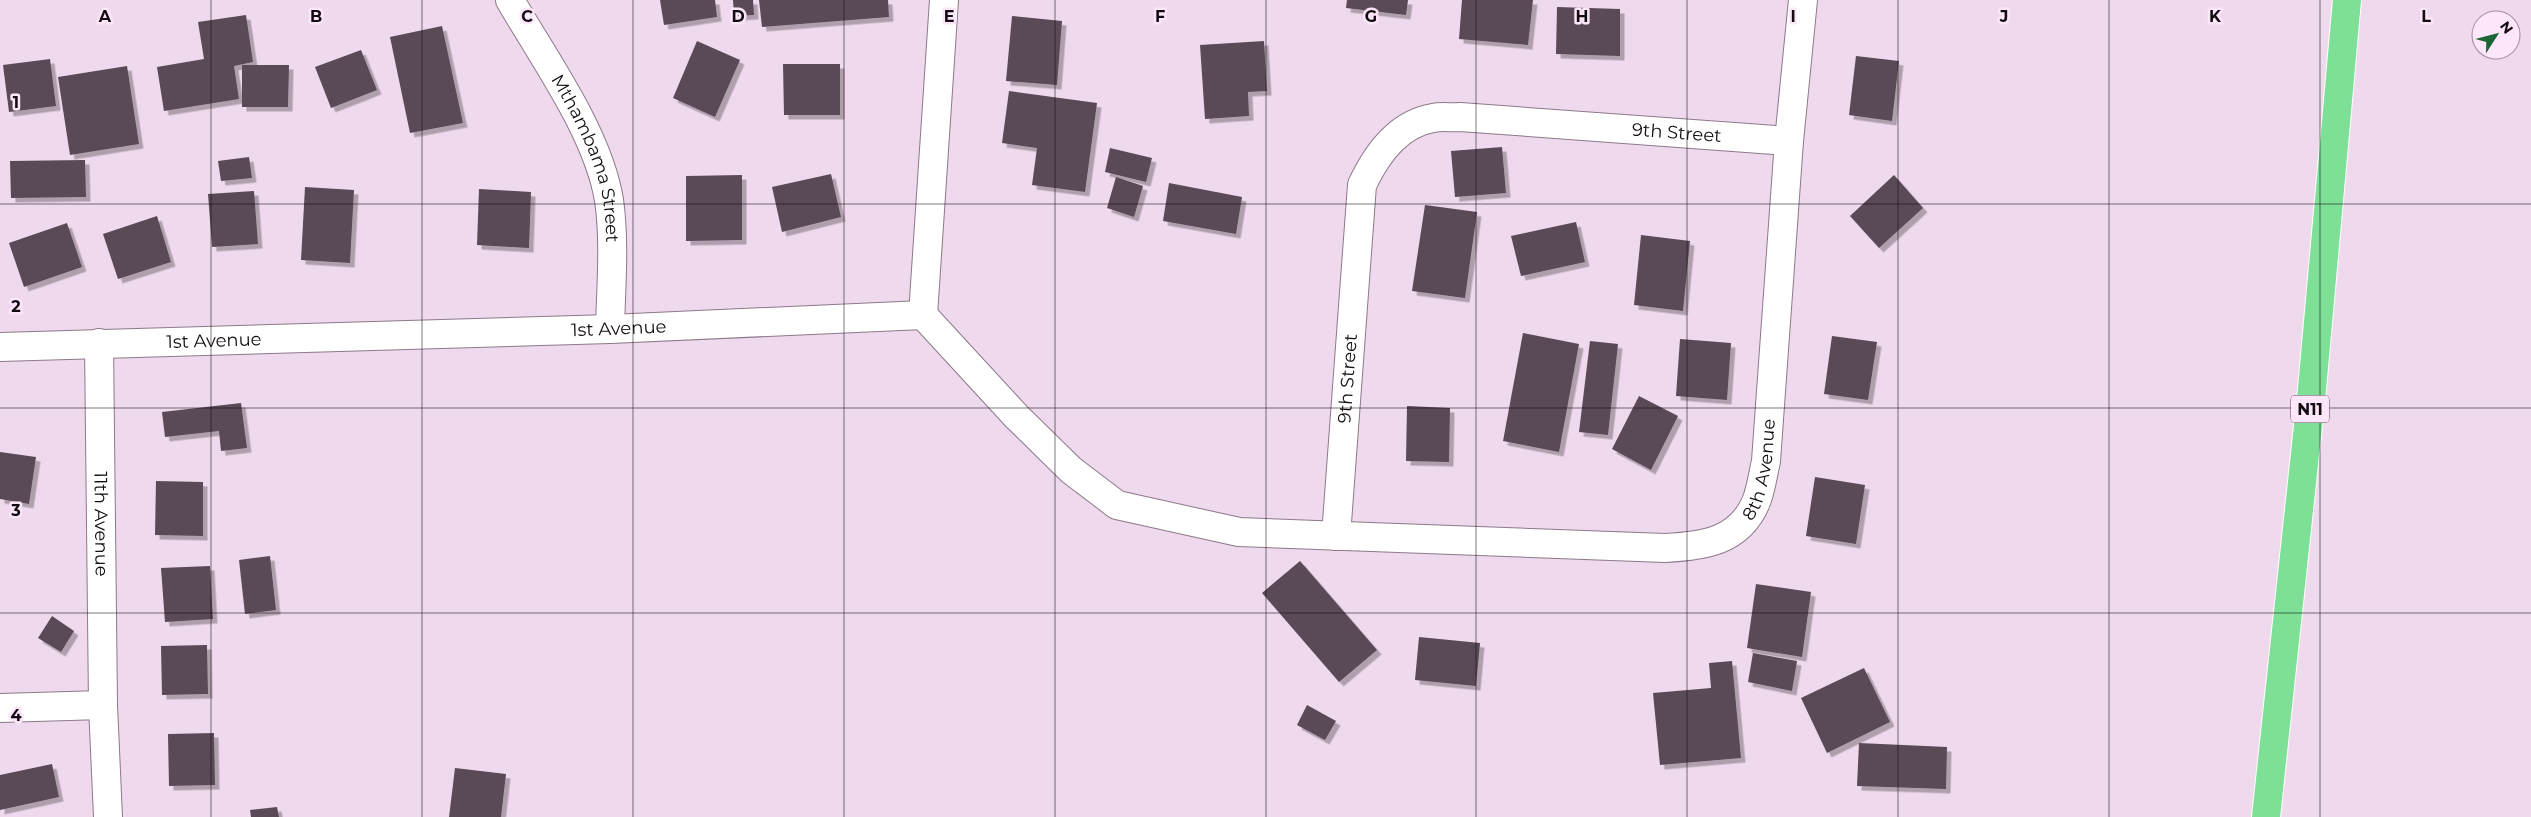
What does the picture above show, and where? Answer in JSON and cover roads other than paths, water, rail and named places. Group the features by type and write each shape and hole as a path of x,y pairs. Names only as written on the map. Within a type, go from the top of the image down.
{"highway":[{"name":"N11","path":"2266,817 2312,389 2347,0"}],"street":[{"name":"Mthambama Street","path":"510,0 578,118 604,176 612,227 610,329"},
{"path":"944,0 922,315 1016,416 1071,470 1117,505 1239,532 1336,536"},
{"name":"8th Avenue","path":"1336,536 1665,548 1714,542 1726,537 1742,524 1756,502 1766,461 1789,141 1803,0"},
{"name":"9th Street","path":"1336,536 1362,185 1380,152 1399,133 1433,118 1460,117 1789,141"},
{"name":"1st Avenue","path":"0,347 610,329 922,315"},
{"name":"11th Avenue","path":"99,343 103,705 108,817"},
{"path":"0,708 103,705"}]}
